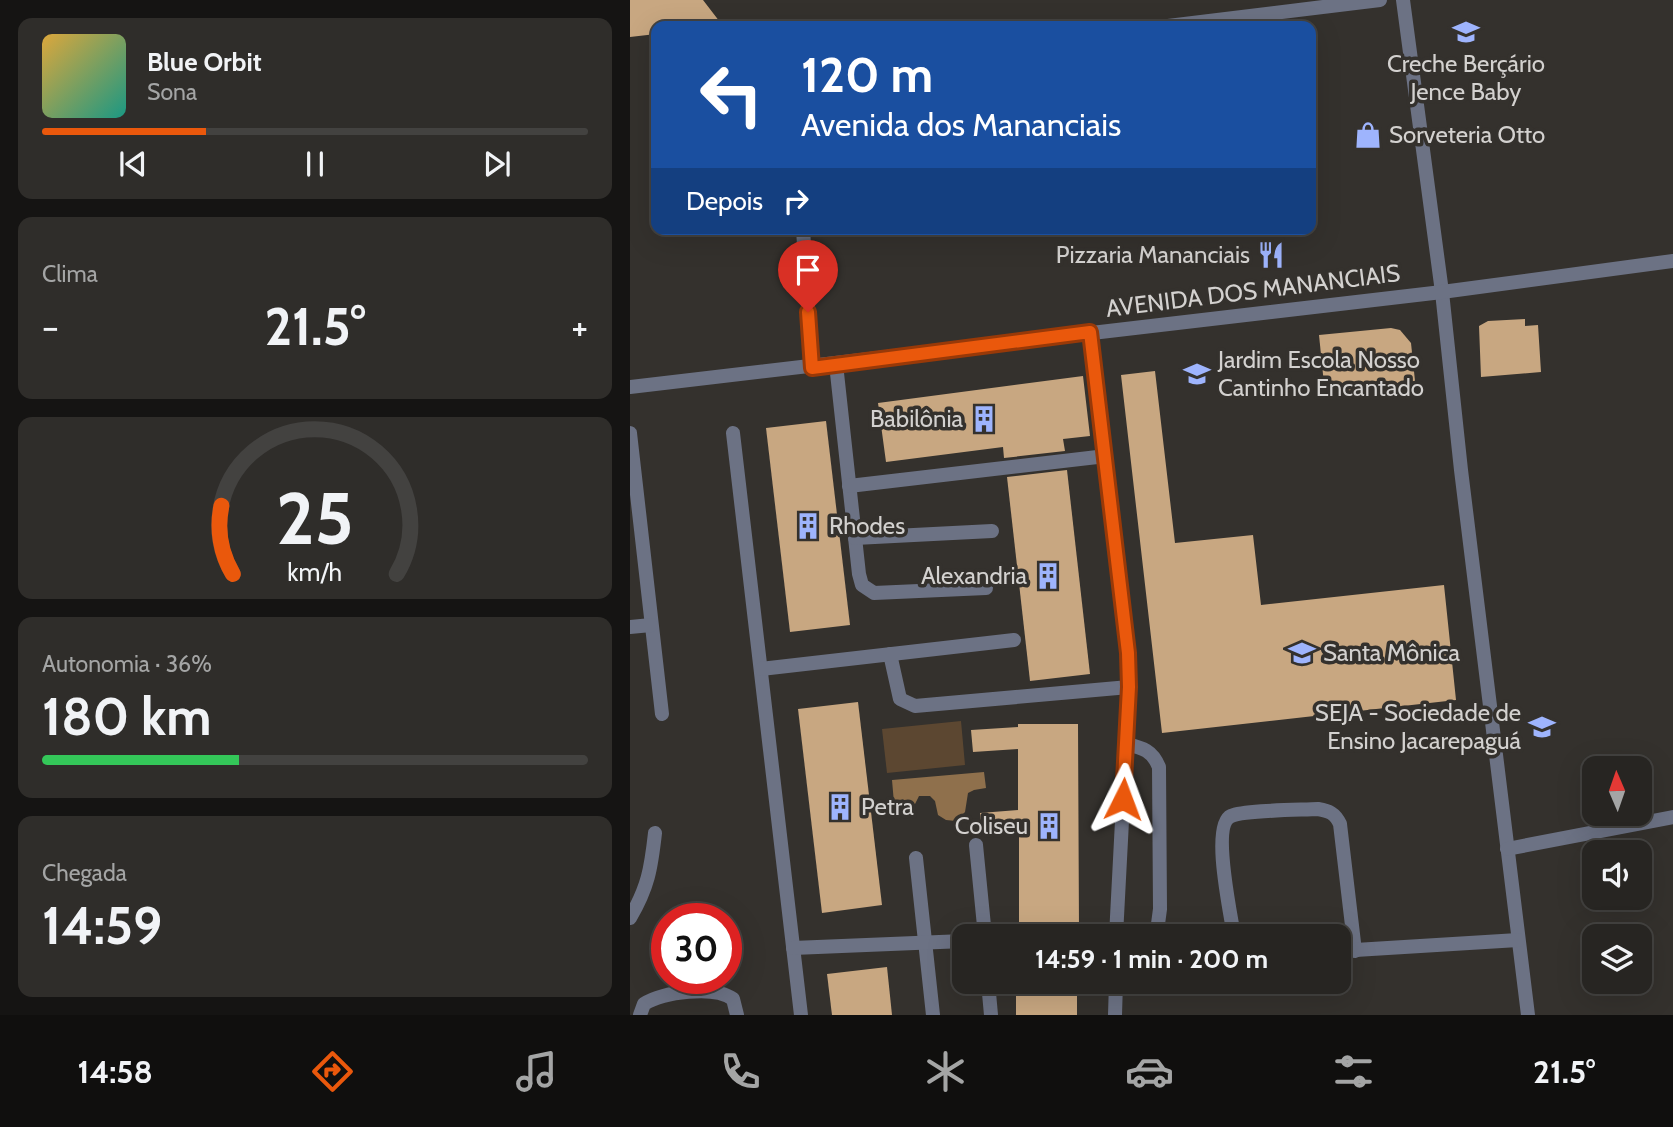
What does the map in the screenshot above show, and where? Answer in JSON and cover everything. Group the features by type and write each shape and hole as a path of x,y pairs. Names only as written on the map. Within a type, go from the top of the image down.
{"street":[{"path":"1209,21 1380,0"},
{"path":"1403,0 1442,292 1461,470 1528,1015"},
{"path":"803,235 812,368"},
{"name":"AVENIDA DOS MANANCIAIS","path":"630,387 812,368 1090,332 1442,292 1673,261"},
{"path":"1090,332 1128,653 1129,687 1117,924"},
{"path":"836,364 862,585 874,593 986,588"},
{"path":"630,433 662,714"},
{"path":"733,433 801,1015"},
{"path":"849,486 1106,456"},
{"path":"855,538 992,531"},
{"path":"630,627 651,625"},
{"path":"761,669 1014,640"},
{"path":"890,654 900,699 915,706 1129,687"},
{"path":"1126,744 1150,752 1159,767 1158,924"},
{"path":"1232,924 1221,846 1226,820 1239,814 1318,809 1330,812 1337,817 1340,824 1355,951"},
{"path":"1507,849 1673,817"},
{"path":"630,918 644,894 652,865 655,834"},
{"path":"976,845 984,924"},
{"path":"916,858 933,1015"},
{"path":"1351,951 1518,940"},
{"path":"793,947 952,941"},
{"path":"640,1015 644,1004 661,996 710,990 722,992 733,999 737,1015"},
{"path":"989,994 991,1015"},
{"path":"1115,1015 1116,994"}],"shaded area":[{"path":"961,721 965,765 887,773 882,729"},
{"path":"984,772 986,788 968,793 965,812 956,821 946,820 938,815 935,801 930,796 919,796 913,808 904,811 894,803 892,780"}],"building":[{"path":"630,0 703,0 719,21 651,21 651,35 630,37"},
{"path":"1525,319 1525,326 1538,325 1541,372 1481,377 1479,326 1488,321"},
{"path":"1391,328 1400,330 1411,343 1415,381 1325,394 1319,335"},
{"name":"Santa Mônica","path":"1155,371 1175,543 1253,535 1261,605 1444,585 1456,700 1162,733 1121,375"},
{"name":"Babilônia","path":"1083,376 1090,436 1063,439 1065,451 1004,458 1003,447 886,462 878,403"},
{"name":"Rhodes","path":"826,421 850,625 790,632 766,428"},
{"name":"Alexandria","path":"1067,470 1090,674 1030,681 1007,477"},
{"name":"Petra","path":"858,702 882,905 822,913 798,709"},
{"name":"Coliseu","path":"1018,724 1078,724 1079,924 1019,924 1019,832 982,834 980,813 1018,810 1018,749 973,752 971,730 1018,727"},
{"path":"887,967 892,1015 832,1015 827,974"},
{"path":"1016,994 1077,994 1077,1015 1016,1015"}],"place":[{"name":"Creche Berçário Jence Baby","path":"1466,32"},
{"name":"Sorveteria Otto","path":"1368,135"},
{"name":"Pizzaria Mananciais","path":"1271,255"},
{"name":"Jardim Escola Nosso Cantinho Encantado","path":"1197,374"},
{"name":"Babilônia","path":"984,419"},
{"name":"Rhodes","path":"808,526"},
{"name":"Alexandria","path":"1048,576"},
{"name":"Santa Mônica","path":"1302,653"},
{"name":"SEJA - Sociedade de Ensino Jacarepaguá","path":"1542,727"},
{"name":"Petra","path":"840,807"},
{"name":"Coliseu","path":"1049,826"}],"route":[{"path":"808,312 812,368 1090,332 1128,653 1129,687 1123,799"}]}
